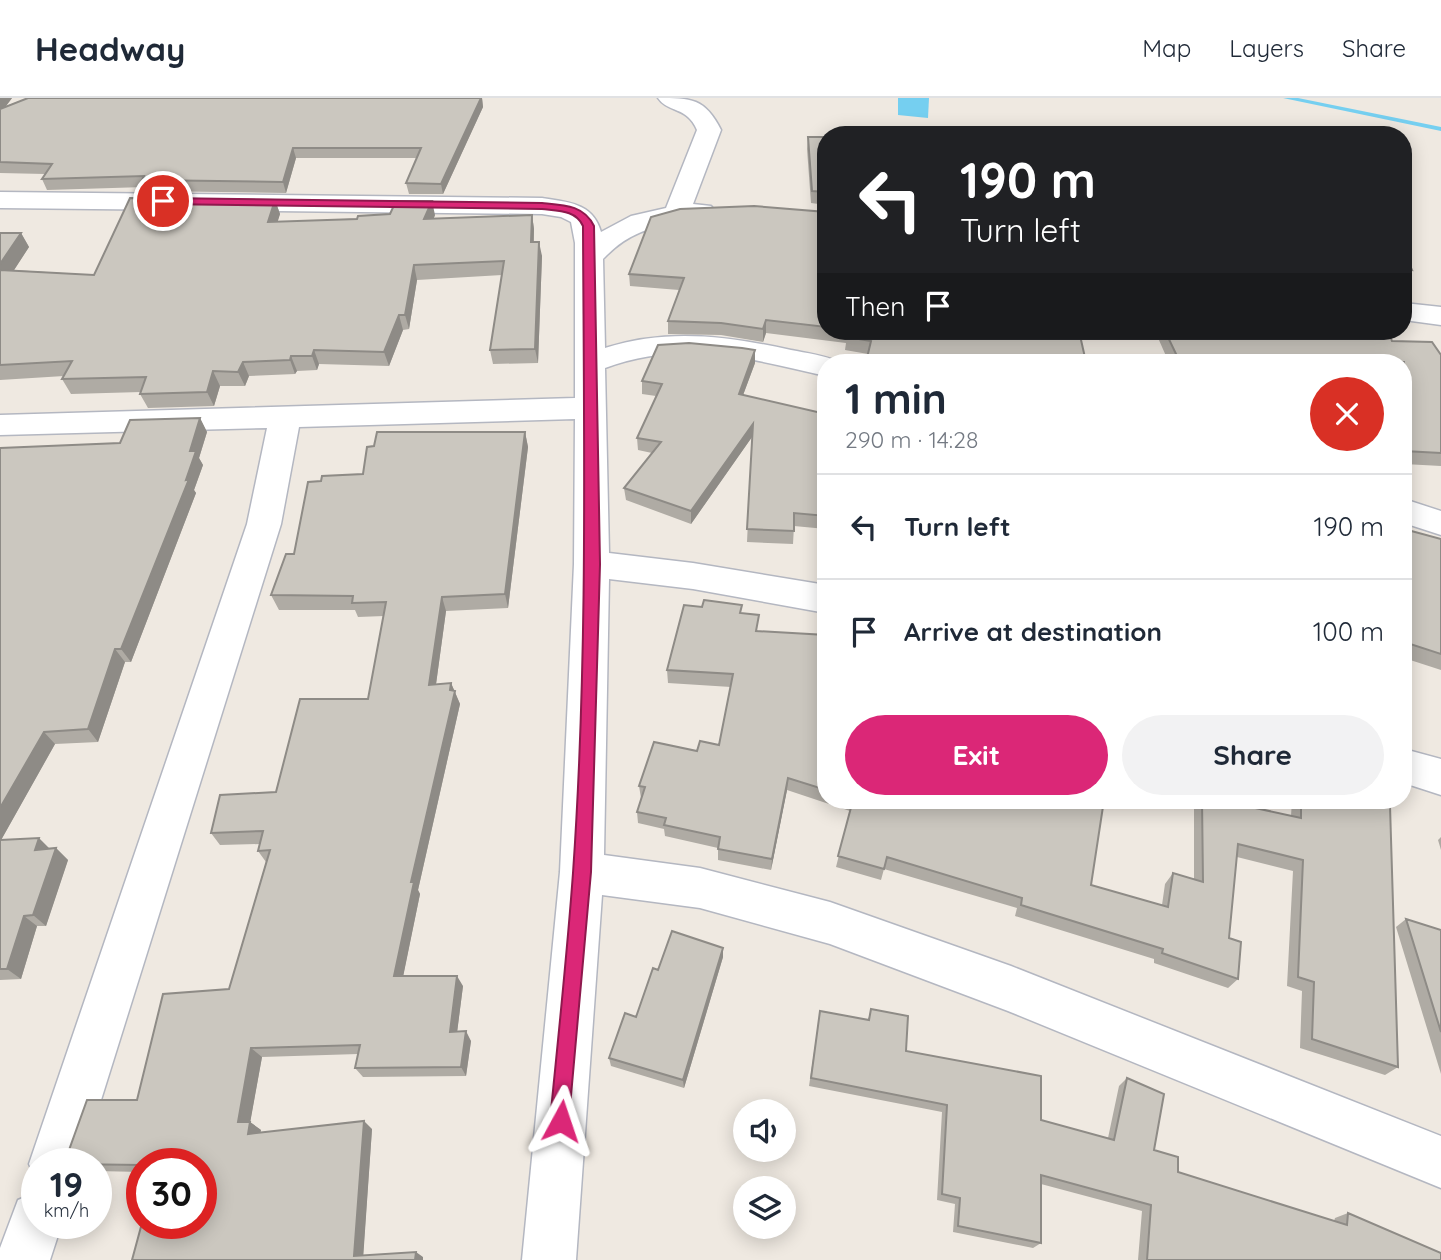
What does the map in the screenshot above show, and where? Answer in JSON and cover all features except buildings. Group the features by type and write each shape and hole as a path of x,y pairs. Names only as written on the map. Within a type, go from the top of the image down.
{"street":[{"path":"669,98 690,104 703,114 709,130 677,214"},
{"path":"0,200 542,206 571,209 584,216 589,226 592,564 582,872 549,1260"},
{"path":"589,258 606,238 626,225 677,214 733,209"},
{"path":"1412,313 1441,316"},
{"path":"591,363 631,349 668,343 711,345 817,365"},
{"path":"0,425 591,408"},
{"path":"60,1148 264,524 285,416"},
{"path":"1412,514 1441,523"},
{"path":"592,564 693,576 817,597"},
{"path":"1412,768 1441,777"},
{"path":"582,872 700,888 830,923 1011,989 1441,1162"},
{"path":"23,1260 30,1239"}],"water":[{"path":"898,98 929,98 928,118 898,115"}],"waterway":[{"path":"1287,98 1441,129"}],"route":[{"path":"163,201 542,206 571,209 584,216 589,226 592,564 590,648 582,872 561,1121"}]}
